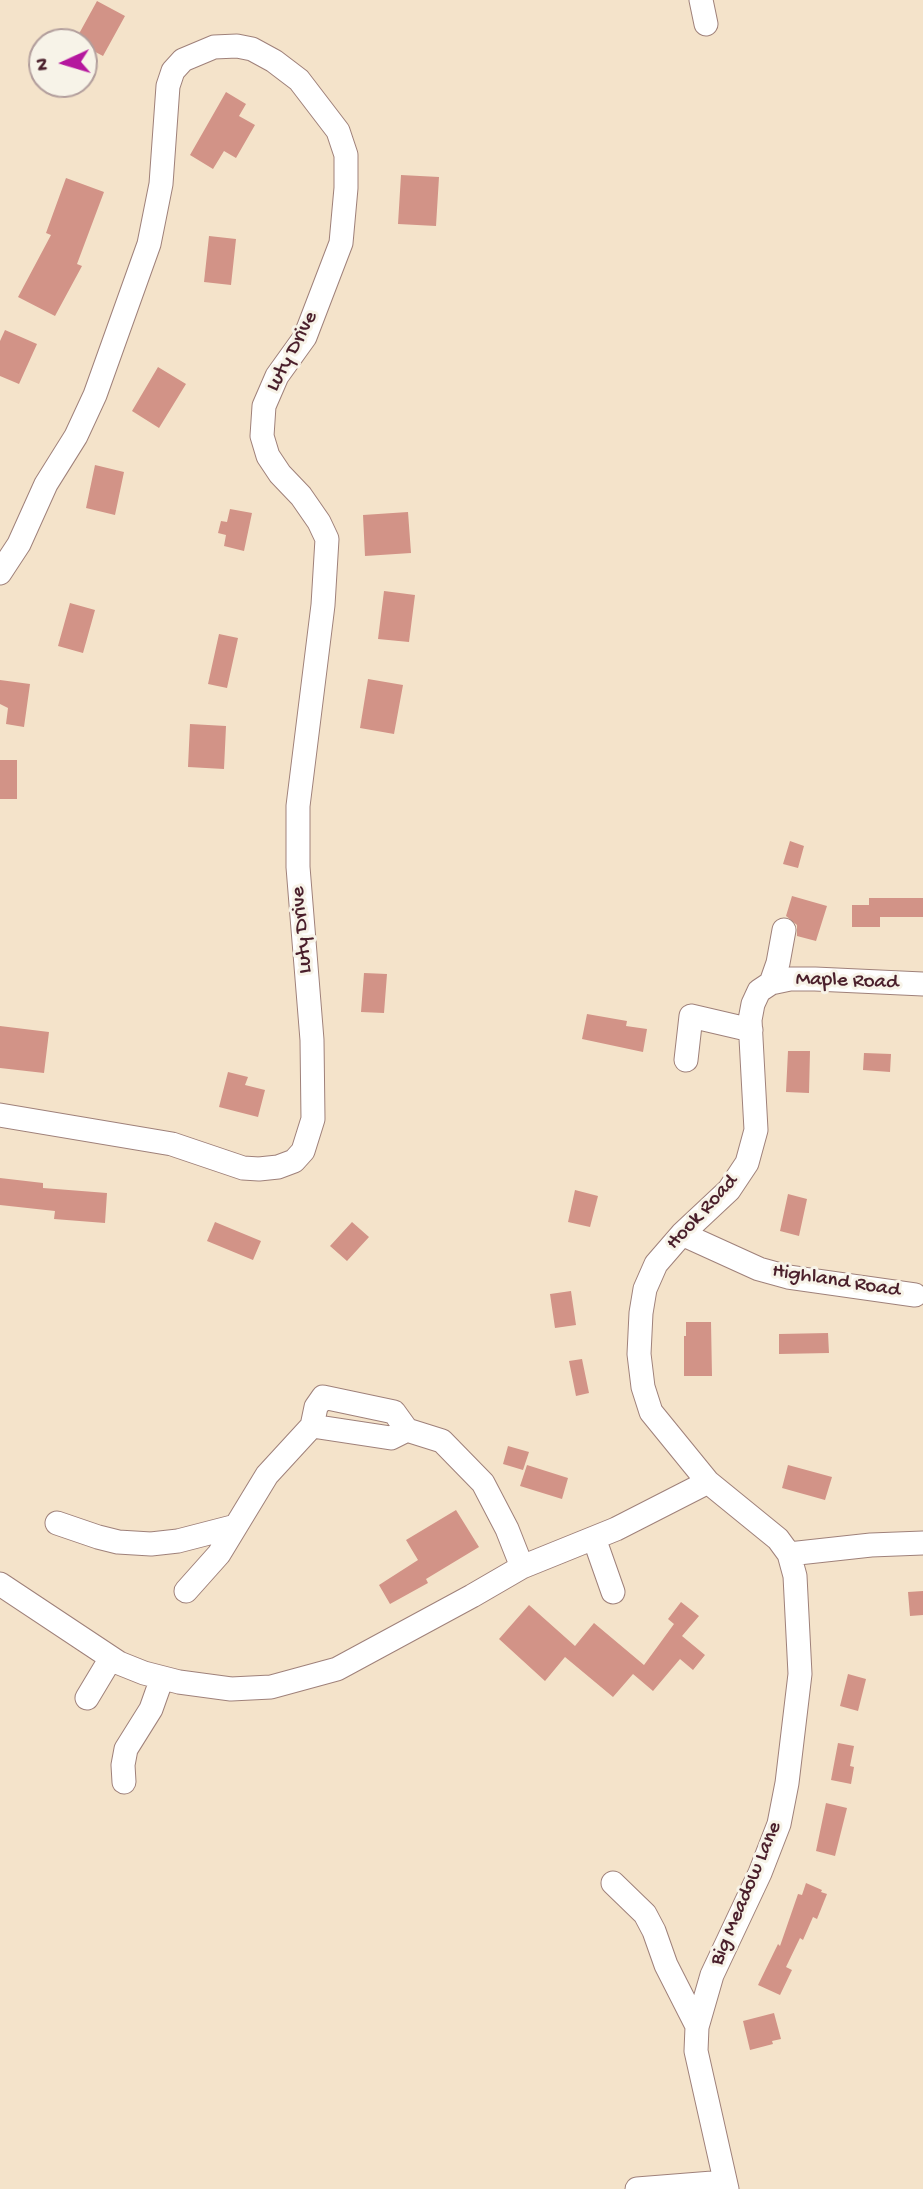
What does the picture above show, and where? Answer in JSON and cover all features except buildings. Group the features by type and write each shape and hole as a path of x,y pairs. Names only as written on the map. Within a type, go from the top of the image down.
{"street":[{"path":"701,0 706,23"},
{"name":"Luty Drive","path":"0,573 19,544 46,484 76,436 149,244 161,184 168,86 173,71 183,60 214,47 237,46 252,49 299,80 338,131 346,155 341,243 305,337 277,376 264,406 262,436 268,456 280,474 301,496 327,539 324,593 298,806 298,867 312,1040 313,1119 303,1151 294,1160 278,1167 259,1169 243,1168 172,1144 0,1115"},
{"name":"Hook Road","path":"784,930 771,983 759,991 753,1003 751,1030 756,1130 747,1163 729,1190 682,1234 656,1264 645,1289 639,1354 643,1387 651,1412 708,1482 778,1539 789,1554"},
{"name":"Maple Road","path":"771,983 790,979 815,979 923,984"},
{"path":"686,1060 691,1016 751,1030"},
{"name":"Highland Road","path":"682,1234 759,1269 788,1278 915,1295"},
{"path":"186,1591 219,1554 267,1475 312,1426 316,1407 323,1397 394,1412 407,1430 442,1441 483,1483 507,1529 522,1567"},
{"path":"0,1584 111,1658 144,1673 231,1689 271,1687 337,1669 522,1567 616,1529 708,1482"},
{"path":"57,1523 118,1542 151,1544 178,1541 236,1526"},
{"path":"594,1538 613,1592"},
{"path":"789,1554 871,1545 923,1543"},
{"name":"Big Meadow Lane","path":"726,2185 696,2051 697,2026 712,1975 760,1873 782,1810 800,1674 798,1607 789,1554"},
{"path":"87,1698 111,1658"},
{"path":"124,1782 126,1749 151,1709 162,1678"},
{"path":"613,1883 645,1914 666,1965 697,2026"},
{"path":"637,2189 726,2185"}]}
